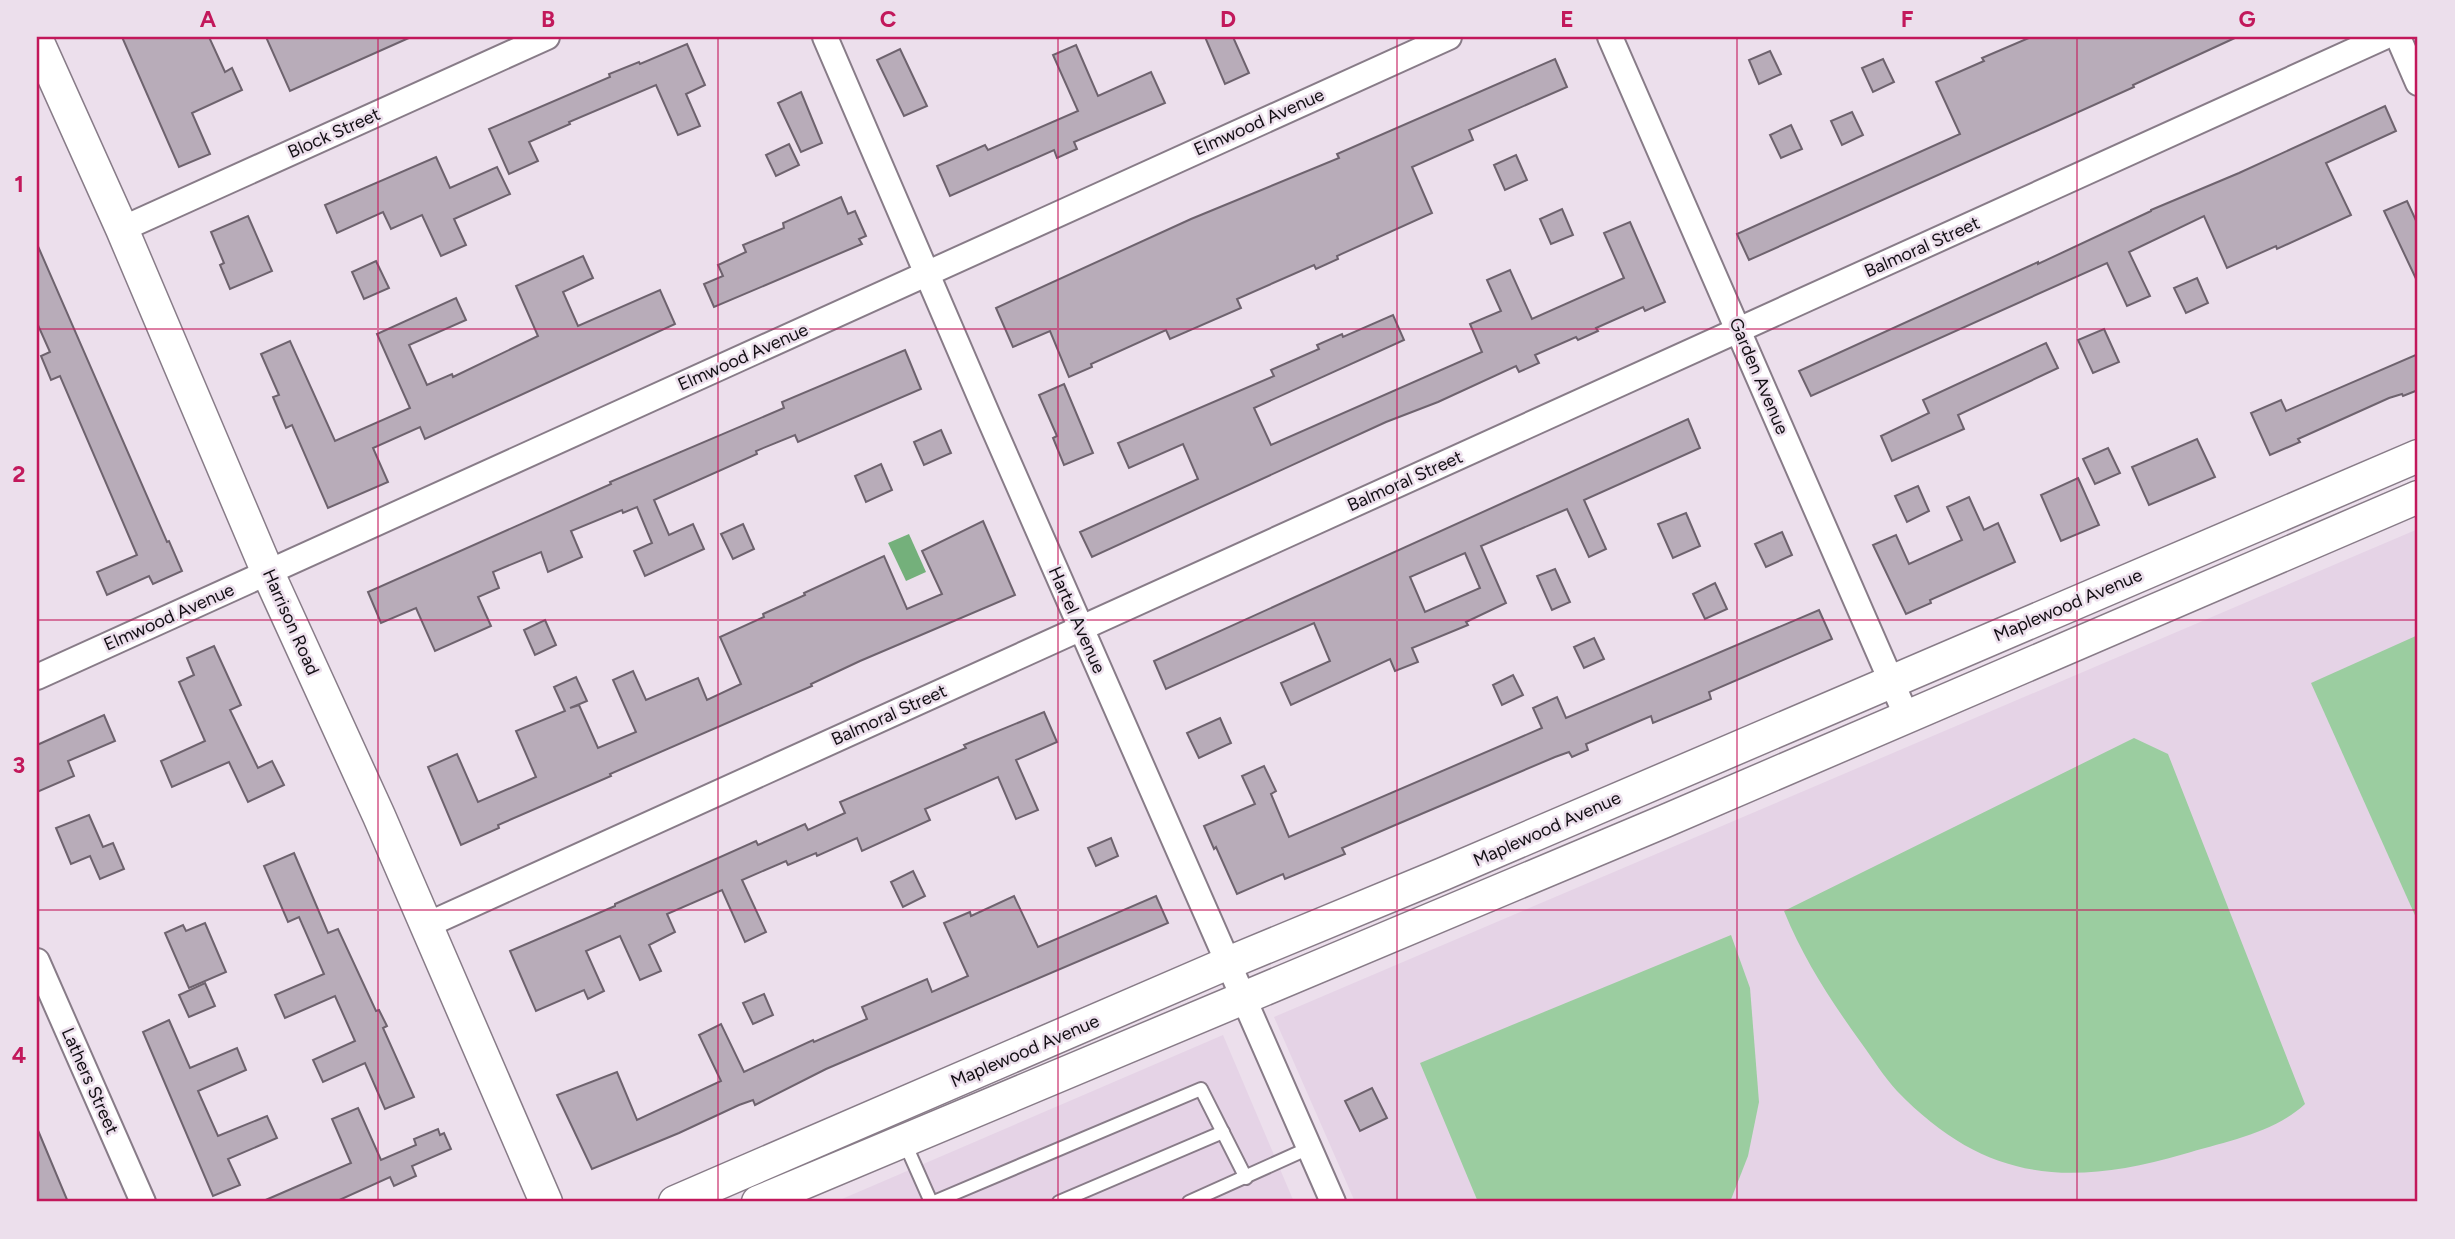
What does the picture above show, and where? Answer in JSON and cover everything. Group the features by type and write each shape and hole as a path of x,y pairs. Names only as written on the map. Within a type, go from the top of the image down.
{"street":[{"name":"Block Street","path":"122,229 547,37"},
{"name":"Hartel Avenue","path":"825,37 1333,1202"},
{"name":"Elmwood Avenue","path":"37,677 1449,37"},
{"name":"Garden Avenue","path":"1610,37 1906,715"},
{"name":"Balmoral Street","path":"427,925 2384,37"},
{"path":"2398,37 2418,83"},
{"name":"Harrison Road","path":"37,40 122,229 268,573 427,925 546,1202"},
{"name":"Maplewood Avenue","path":"675,1202 1228,963 1443,874 2418,456"},
{"name":"Maplewood Avenue","path":"758,1202 1665,821 1906,715 2418,497"},
{"path":"2043,615 2058,651"},
{"path":"1650,783 1665,821"},
{"path":"1443,874 1457,907"},
{"name":"Lathers Street","path":"37,961 143,1202"}],"lane":[{"path":"903,1140 933,1202 1201,1089 1246,1178"},
{"path":"1059,1202 1223,1132"},
{"path":"1189,1202 1309,1148"}],"shaded area":[{"path":"2418,529 2418,1202 1355,1202 1274,1017"},
{"path":"909,534 926,572 906,581 888,543"},
{"path":"2418,635 2418,922 2311,683"},
{"path":"2134,738 2168,754 2305,1104 2279,1122 2248,1135 2142,1165 2065,1173 2029,1169 1995,1159 1962,1144 1930,1121 1892,1086 1819,980 1784,911"},
{"path":"1731,935 1750,988 1759,1102 1748,1156 1730,1202 1478,1202 1420,1063"},
{"path":"1223,1035 1294,1202 835,1202"}],"building":[{"path":"122,37 209,37 225,72 232,68 242,90 192,113 210,154 179,167"},
{"path":"266,37 411,37 290,91"},
{"path":"1205,37 1233,37 1249,73 1225,84"},
{"path":"2031,37 2237,37 2133,85 2134,87 1749,260 1737,234 1960,134 1936,82"},
{"path":"687,44 705,85 686,94 700,126 678,135 656,85 529,142 538,161 509,174 489,129 610,77 609,74"},
{"path":"1076,45 1098,96 1151,72 1165,103 1074,142 1077,149 1057,158 1054,150 950,196 937,166 985,145 988,150 1078,111 1053,55"},
{"path":"900,49 927,106 904,116 877,60"},
{"path":"1770,51 1781,74 1759,84 1749,60"},
{"path":"1555,59 1567,87 1469,130 1473,140 1412,167 1432,213 1337,256 1338,259 1316,269 1314,265 1237,299 1241,308 1170,339 1166,330 1091,364 1092,367 1069,377 1050,331 1013,347 996,308 1191,219 1339,158 1337,154"},
{"path":"1883,59 1894,82 1873,92 1862,68"},
{"path":"801,92 822,143 801,152 778,103"},
{"path":"2385,106 2396,131 2326,163 2351,215 2277,249 2276,246 2227,268 2204,216 2129,252 2150,296 2127,306 2107,263 1811,396 1799,371 2038,264 2151,210"},
{"path":"1852,112 1863,135 1842,145 1831,121"},
{"path":"1791,125 1802,149 1781,158 1770,135"},
{"path":"789,144 799,165 776,176 766,155"},
{"path":"1516,155 1527,180 1505,190 1494,165"},
{"path":"436,157 450,188 497,167 510,194 454,219 466,245 441,256 422,215 391,229 383,212 337,233 325,205"},
{"path":"841,197 848,214 855,211 866,236 859,239 862,244 714,307 704,284 723,276 718,265 746,252 743,245 784,228 783,223"},
{"path":"2407,201 2418,225 2418,283 2384,211"},
{"path":"1562,209 1573,235 1551,244 1540,219"},
{"path":"248,216 272,271 230,289 220,265 224,263 211,232"},
{"path":"1630,222 1665,302 1645,311 1643,307 1596,328 1598,331 1578,340 1576,337 1535,355 1539,363 1519,372 1516,366 1438,402 1386,422 1092,557 1080,532 1198,479 1183,444 1129,468 1118,443 1274,376 1271,370 1319,349 1317,345 1342,334 1343,337 1393,315 1404,340 1254,408 1271,445 1482,352 1470,324 1501,311 1487,280 1510,270 1532,319 1624,278 1604,233"},
{"path":"37,244 182,571 153,584 149,576 107,595 97,572 137,555 60,376 51,380 41,356 50,352 37,323"},
{"path":"583,256 593,278 563,292 578,326 660,290 675,324 425,439 420,427 373,448 388,482 328,508 292,425 286,428 273,397 279,395 261,354 290,341 335,441 410,408 377,334 456,298 466,320 409,345 427,385 452,374 453,377 538,336 516,286"},
{"path":"376,261 389,288 364,299 352,272"},
{"path":"2197,278 2208,303 2186,313 2174,288"},
{"path":"2104,329 2119,362 2093,373 2078,340"},
{"path":"2046,343 2058,368 1958,415 1964,429 1892,461 1881,436 1929,413 1923,400"},
{"path":"905,350 921,389 798,442 795,435 756,451 757,454 654,500 669,535 693,524 704,549 645,576 634,551 652,543 637,507 623,513 622,510 571,531 582,557 548,572 541,552 493,572 499,588 478,597 491,626 435,651 416,608 381,623 368,592 611,484 610,482 784,408 782,402"},
{"path":"2418,354 2418,390 2389,398 2298,439 2300,442 2270,455 2251,413 2281,400 2286,411"},
{"path":"1064,384 1093,453 1064,465 1053,438 1057,436 1039,395"},
{"path":"1688,419 1700,448 1584,500 1606,549 1589,557 1567,509 1481,546 1506,603 1466,622 1468,625 1412,648 1418,662 1395,671 1390,659 1291,705 1281,683 1330,661 1314,623 1166,689 1154,661","holes":["1465,553 1480,588 1425,612 1410,577"]},
{"path":"941,430 951,453 924,465 914,442"},
{"path":"2197,439 2215,477 2149,505 2132,467"},
{"path":"2108,448 2120,473 2095,484 2083,459"},
{"path":"881,464 892,490 866,502 855,476"},
{"path":"2078,478 2099,525 2061,541 2041,495"},
{"path":"1918,486 1929,511 1907,522 1895,496"},
{"path":"1969,497 1984,530 1998,523 2015,562 1930,600 1931,603 1906,614 1873,545 1896,535 1909,564 1962,540 1947,507"},
{"path":"1686,513 1700,546 1673,558 1658,524"},
{"path":"983,521 1015,595 860,661 811,684 812,686 498,825 499,828 461,845 428,767 457,754 478,802 536,777 516,731 565,711 554,687 576,677 587,701 570,708 579,705 598,748 636,732 613,680 633,671 646,700 698,678 707,700 741,684 720,637 764,617 763,614 805,595 804,593 884,556 907,609 942,594 922,551"},
{"path":"743,524 754,549 733,559 721,534"},
{"path":"1782,532 1792,555 1766,567 1755,544"},
{"path":"1555,569 1570,602 1552,610 1537,576"},
{"path":"1715,583 1727,609 1705,619 1693,594"},
{"path":"1819,610 1832,639 1709,692 1711,699 1653,723 1651,716 1586,744 1588,750 1572,757 1569,752 1555,757 1342,848 1345,854 1285,879 1283,874 1237,894 1204,826 1255,804 1242,776 1264,766 1276,791 1271,794 1289,837 1542,728 1533,708 1557,697 1566,718"},
{"path":"545,620 556,645 535,655 524,630"},
{"path":"1594,638 1604,659 1584,668 1574,647"},
{"path":"214,646 241,705 230,710 258,768 272,761 284,785 248,802 229,762 172,787 161,761 205,741 179,682 194,675 187,658"},
{"path":"1513,675 1523,695 1502,705 1493,685"},
{"path":"1044,712 1057,742 1016,760 1038,810 1016,819 998,777 925,809 930,820 862,851 857,838 817,856 816,853 788,865 786,861 742,880 766,932 745,942 722,890 667,914 675,932 649,945 661,971 640,980 620,936 586,951 604,991 588,999 584,990 536,1011 510,951 756,841 758,845 805,824 808,830 845,813 840,802"},
{"path":"104,715 115,741 68,761 74,776 37,792 37,745"},
{"path":"1220,718 1231,743 1199,758 1187,733"},
{"path":"89,815 103,847 113,843 124,869 100,879 90,856 71,864 56,828"},
{"path":"1111,838 1118,856 1096,866 1088,848"},
{"path":"294,853 328,933 338,929 376,1011 379,1010 387,1026 383,1028 414,1097 385,1109 365,1063 323,1082 313,1060 355,1041 335,996 285,1018 275,995 324,974 299,917 288,922 264,866"},
{"path":"913,871 925,896 903,907 891,882"},
{"path":"1014,896 1038,947 1156,896 1168,923 826,1069 755,1105 753,1100 739,1105 592,1169 557,1095 617,1072 637,1120 721,1081 699,1035 721,1024 744,1072 867,1019 862,1007 927,979 932,992 968,976 944,923 970,912 971,916"},
{"path":"205,923 226,972 189,988 165,933 183,925 186,931"},
{"path":"205,983 215,1006 189,1017 179,995"},
{"path":"764,994 773,1015 753,1024 743,1003"},
{"path":"169,1020 190,1068 237,1048 246,1070 198,1091 218,1136 267,1116 277,1138 228,1159 240,1185 213,1196 143,1032"},
{"path":"1372,1088 1387,1118 1360,1131 1345,1101"},
{"path":"358,1108 381,1160 416,1145 414,1139 438,1129 440,1135 444,1133 451,1149 412,1166 416,1176 394,1186 390,1177 335,1202 261,1202 351,1163 332,1119"},
{"path":"37,1128 68,1202 37,1202"}]}
